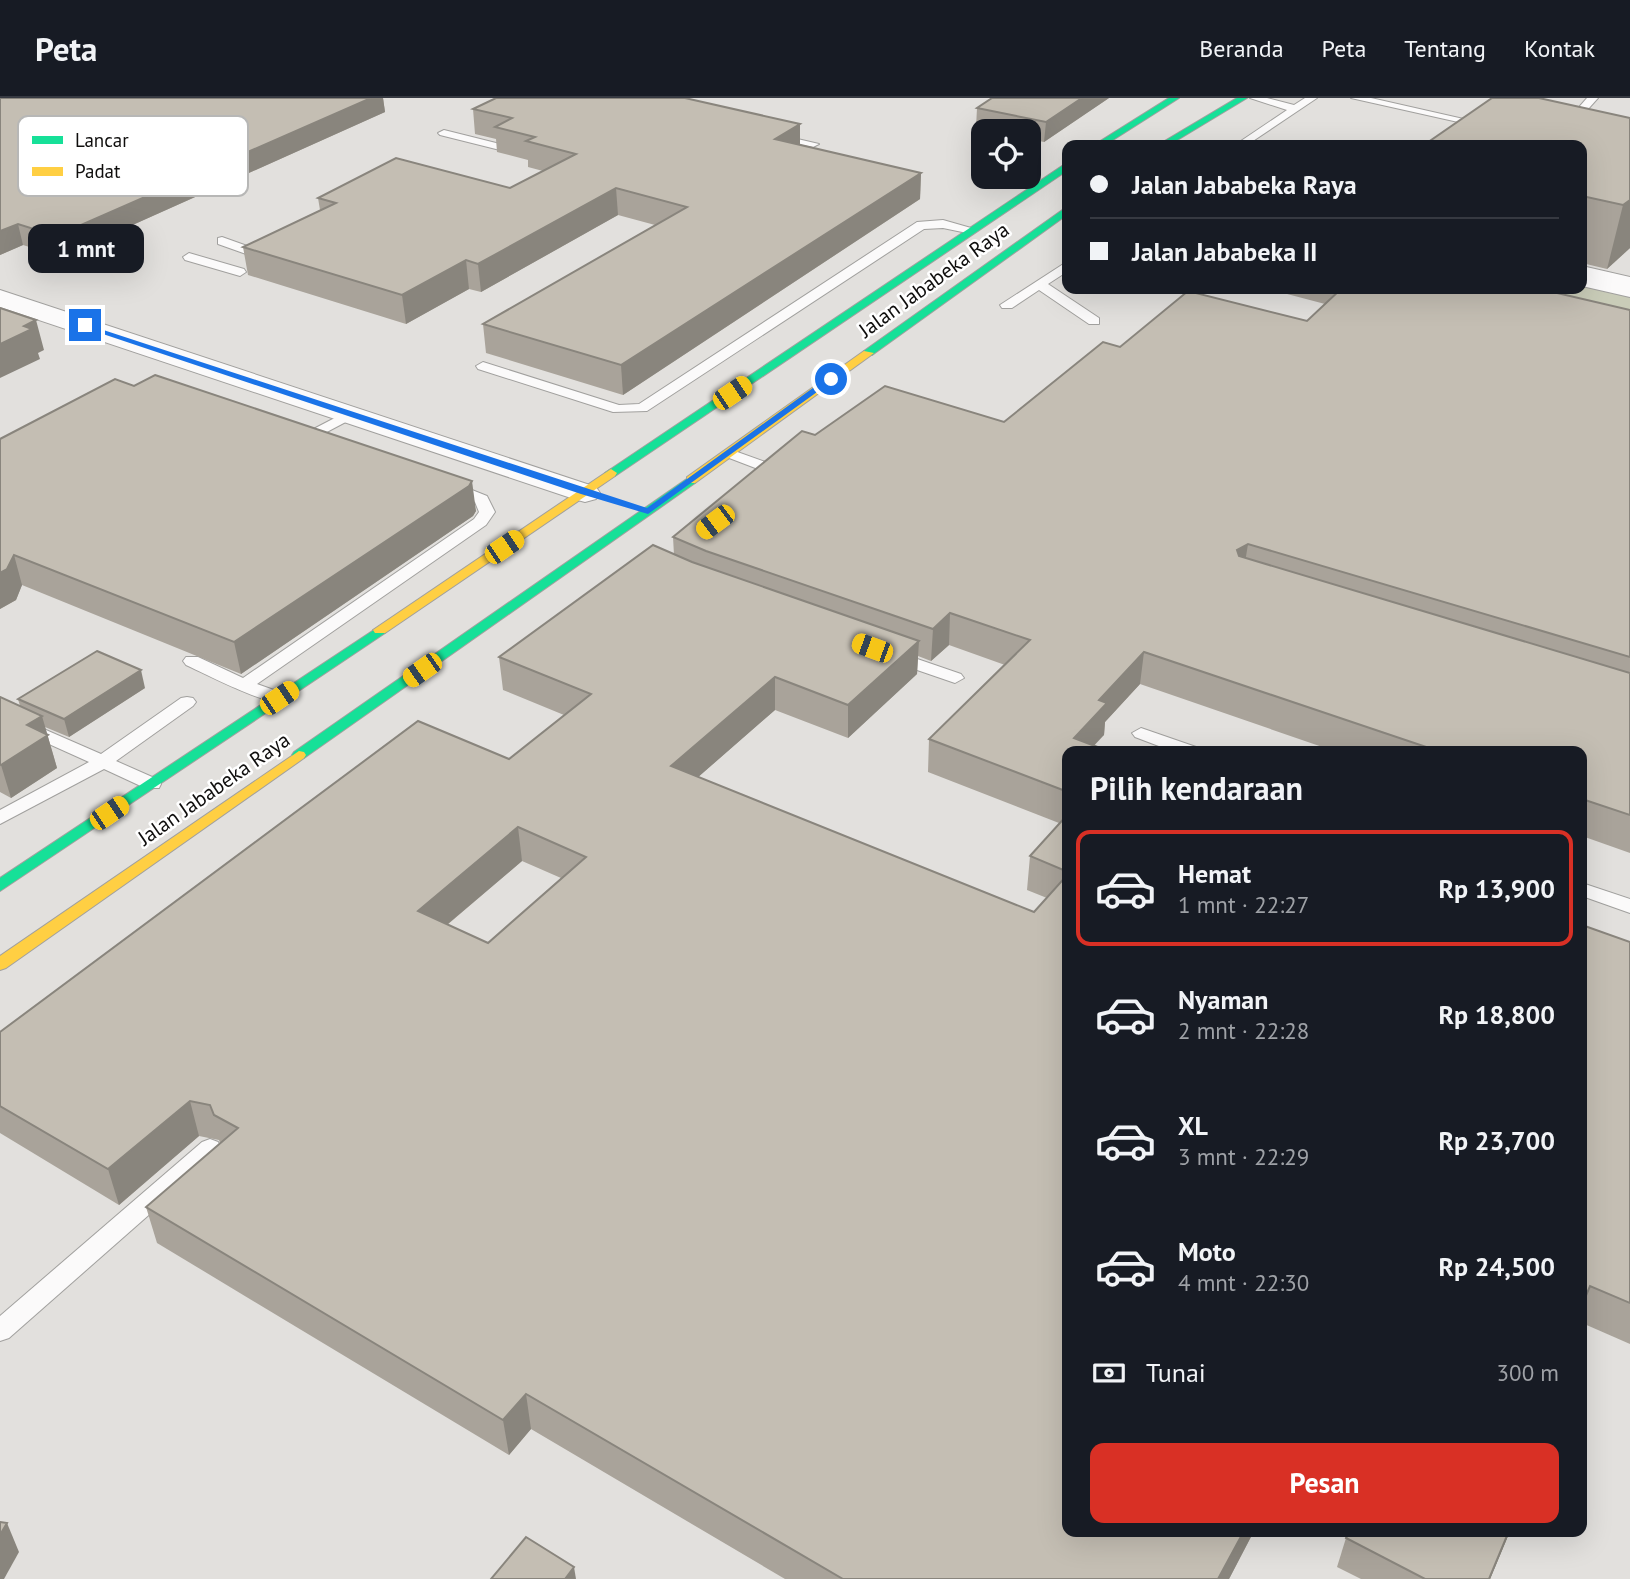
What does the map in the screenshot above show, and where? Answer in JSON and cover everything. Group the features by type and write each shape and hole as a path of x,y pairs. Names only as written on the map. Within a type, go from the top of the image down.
{"main road":[{"path":"1107,140 1175,98"},
{"path":"1172,140 1243,98"},
{"name":"Jalan Jababeka Raya","path":"0,886 279,698 591,494 1062,169"},
{"name":"Jalan Jababeka Raya","path":"0,964 648,511 1062,213"},
{"path":"623,504 648,511"}],"street":[{"path":"1587,279 1630,289"},
{"path":"0,298 591,494"}],"lane":[{"path":"1255,98 1296,109"},
{"path":"1248,140 1312,98"},
{"path":"1356,98 1498,128"},
{"path":"444,133 500,147"},
{"path":"760,133 813,144"},
{"path":"483,366 618,410 642,408 921,225 943,224 972,230"},
{"path":"222,241 249,251 272,243"},
{"path":"189,257 240,272"},
{"path":"1007,305 1062,269"},
{"path":"1587,271 1630,281"},
{"path":"1039,284 1094,321"},
{"path":"337,444 311,434 352,413"},
{"path":"729,453 763,466 771,474 771,480 750,495"},
{"path":"244,685 480,522 487,512 482,499 436,481"},
{"path":"882,652 955,678"},
{"path":"192,661 279,698"},
{"path":"0,818 101,763 187,702"},
{"path":"0,715 152,784"},
{"path":"1141,733 1176,746"},
{"path":"1587,891 1630,905"},
{"path":"0,1331 210,1147"}],"green space":[{"path":"1587,279 1630,289 1630,318 1525,294 1587,294"}],"building":[{"path":"0,98 371,98 248,152 248,116 18,116 18,196 147,196 56,236 18,224 0,231"},
{"path":"496,98 685,98 800,124 775,139 921,173 621,365 483,324 687,207 616,188 478,264 466,260 402,295 243,247 336,203 318,198 396,158 510,188 576,154 526,141 535,137 495,127 512,118 473,109"},
{"path":"992,98 1082,98 1046,122 977,108"},
{"path":"1492,98 1539,98 1630,118 1630,200 1623,205 1587,197 1587,140 1431,140"},
{"path":"1184,294 1200,294 1307,321 1336,294 1561,294 1630,310 1630,657 1248,544 1237,550 1239,556 1630,673 1630,815 1587,801 1587,746 1423,746 1144,652 1099,700 1107,703 1074,738 1095,746 1062,746 1062,790 929,739 1030,640 950,613 933,629 706,551 673,537 802,431 815,435 885,386 1004,422 1103,342 1120,347"},
{"path":"0,308 36,320 24,326 32,329 0,344"},
{"path":"155,375 472,481 469,486 234,642 14,555 7,569 0,573 0,439 115,379 134,386"},
{"path":"653,545 692,562 919,641 848,705 775,677 671,766 1034,912 1062,881 1062,1537 1241,1537 1218,1579 843,1579 526,1394 503,1420 146,1207 238,1128 214,1115 210,1105 190,1101 108,1169 0,1106 0,1032 418,721 509,759 591,694 499,657","holes":["518,827 586,857 488,943 418,911"]},
{"path":"97,651 141,670 64,719 18,699"},
{"path":"0,697 42,716 27,725 48,735 1,765 0,764"},
{"path":"1062,821 1062,869 1030,856"},
{"path":"1587,927 1630,942 1630,1303 1590,1286 1587,1293"},
{"path":"0,1522 7,1523 0,1535"},
{"path":"526,1537 574,1567 565,1579 491,1579"},
{"path":"1506,1537 1489,1579 1425,1579 1346,1538"}],"traffic: fast":[{"path":"1107,140 1175,98"},
{"path":"1172,140 1243,98"},
{"path":"611,473 1062,169"},
{"path":"868,353 1062,213"},
{"path":"299,755 691,480"},
{"path":"0,886 380,630"}],"traffic: slow":[{"path":"691,480 868,353"},
{"path":"380,630 611,473"},
{"path":"0,964 299,755"}],"route":[{"path":"85,325 648,511 831,379"}]}
